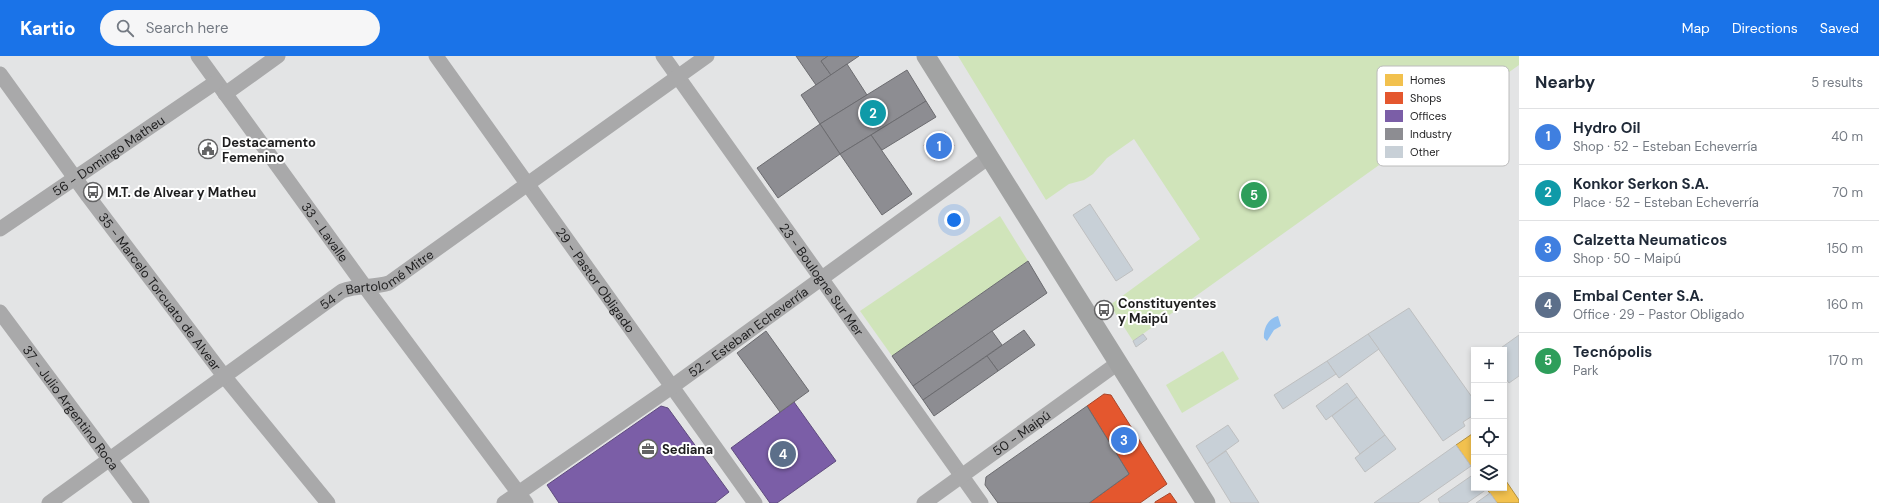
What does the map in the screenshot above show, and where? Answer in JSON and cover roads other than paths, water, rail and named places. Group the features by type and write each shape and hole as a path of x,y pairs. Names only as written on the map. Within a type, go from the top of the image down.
{"main road":[{"path":"926,56 1206,503"}],"street":[{"name":"33 - Lavalle","path":"198,56 365,287 522,498"},
{"name":"56 - Domingo Matheu","path":"0,229 75,177 221,88 278,56"},
{"name":"29 - Pastor Obligado","path":"436,56 673,386 755,503"},
{"name":"23 - Boulogne Sur Mer","path":"663,56 822,277 981,503"},
{"name":"54 - Bartolomé Mitre","path":"49,503 342,291 353,287 378,286 389,283 706,56"},
{"name":"35 - Marcelo Torcuato de Alvear","path":"0,74 224,376 328,503"},
{"name":"52 - Esteban Echeverría","path":"504,503 522,498 673,386 988,157"},
{"name":"37 - Julio Argentino Roca","path":"0,312 142,503"},
{"name":"50 - Maipú","path":"924,503 1118,364"}],"water":[{"path":"1278,316 1281,326 1274,330 1267,341 1264,338 1266,327 1269,321"}],"place":[{"name":"Konkor Serkon S.A.","path":"873,113"},
{"name":"Hydro Oil","path":"939,146"},
{"name":"Destacamento Femenino","path":"208,149"},
{"name":"M.T. de Alvear y Matheu","path":"93,192"},
{"name":"Tecnópolis","path":"1254,195"},
{"name":"Constituyentes y Maipú","path":"1104,310"},
{"name":"Calzetta Neumaticos","path":"1124,440"},
{"name":"Sediana","path":"648,449"},
{"name":"Embal Center S.A.","path":"783,454"}]}
